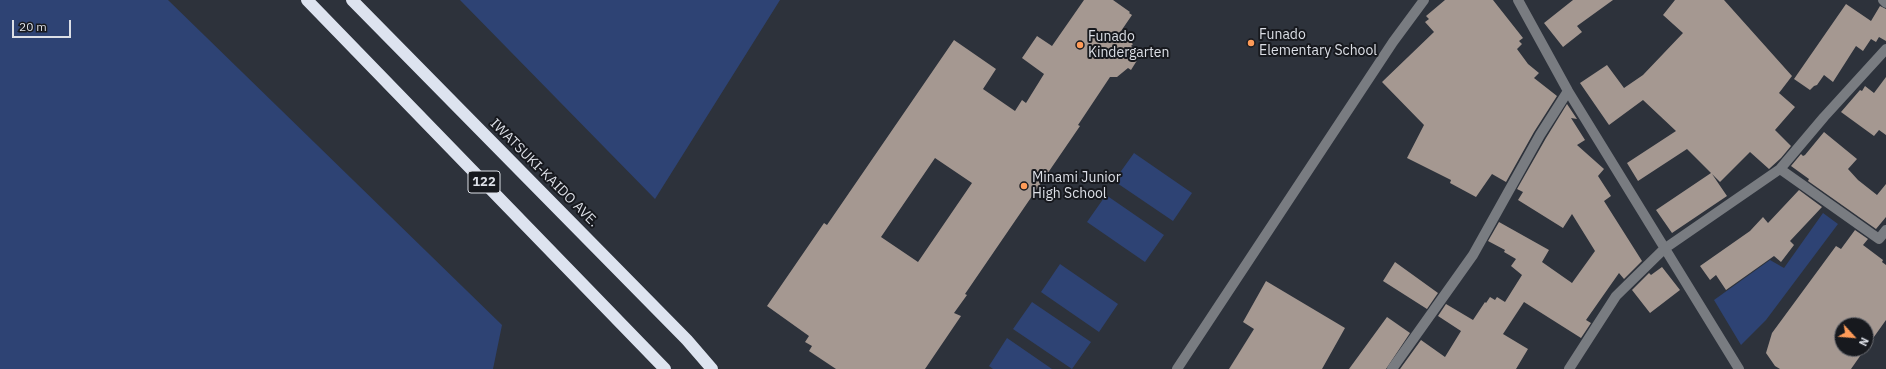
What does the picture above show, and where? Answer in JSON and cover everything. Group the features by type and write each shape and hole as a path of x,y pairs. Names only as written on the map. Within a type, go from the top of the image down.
{"highway":[{"name":"122","path":"307,0 664,367"},
{"name":"IWATSUKI-KAIDO AVE.","path":"352,0 687,340 712,369"}],"street":[{"path":"1177,369 1393,42 1424,0"},
{"path":"1518,0 1568,91 1739,369"},
{"path":"1883,0 1886,3"},
{"path":"1570,369 1616,296 1664,249 1780,169 1824,117 1886,49"},
{"path":"1392,369 1474,255 1540,136 1568,91"},
{"path":"1780,169 1879,239 1886,230"}],"shaded area":[{"path":"0,0 168,0 502,325 493,369 0,369"},
{"path":"460,0 780,0 655,199"},
{"path":"1134,153 1192,193 1173,221 1114,181"},
{"path":"1106,195 1164,235 1145,262 1087,222"},
{"path":"1823,213 1838,224 1766,320 1741,345 1714,300 1770,260 1784,268"},
{"path":"1060,264 1118,304 1099,332 1041,292"},
{"path":"1032,302 1091,342 1072,369 1013,329"},
{"path":"1007,338 1052,369 993,369 989,366"}],"building":[{"path":"1084,0 1113,0 1132,15 1119,34 1133,44 1131,46 1141,54 1131,70 1128,68 1117,77 1110,77 1078,125 1080,126 965,294 967,295 954,313 961,316 925,369 836,369 809,351 812,346 805,342 809,336 767,306 824,223 827,225 954,40 996,69 983,89 1015,111 1022,100 1026,103 1044,74 1022,58 1037,36 1052,46","holes":["935,158 972,183 918,262 881,237"]},
{"path":"1445,0 1493,0 1523,38 1519,41 1522,44 1517,49 1528,64 1539,73 1534,78 1557,96 1534,132 1506,182 1492,174 1476,197 1450,183 1451,180 1407,158 1424,125 1382,82 1434,32 1425,22 1429,19 1426,16"},
{"path":"1573,0 1613,0 1577,26 1582,32 1563,47 1544,23"},
{"path":"1675,0 1724,0 1792,76 1779,93 1795,107 1775,130 1791,146 1781,158 1769,169 1750,152 1720,182 1712,174 1727,196 1672,233 1656,210 1711,173 1687,149 1638,181 1627,163 1676,131 1643,100 1609,125 1580,83 1607,65 1624,88 1643,75 1683,33 1663,15"},
{"path":"1846,4 1871,21 1880,6 1886,9 1886,41 1879,37 1876,42 1871,39 1863,51 1856,46 1833,82 1824,75 1817,85 1810,90 1794,79"},
{"path":"1886,77 1886,135 1879,130 1874,136 1841,112 1865,86 1874,93"},
{"path":"1567,104 1577,119 1571,118 1585,140 1577,145 1604,169 1598,176 1611,196 1604,201 1642,261 1624,279 1619,273 1586,320 1591,323 1581,338 1524,302 1503,334 1528,349 1516,369 1400,369 1421,340 1445,357 1461,331 1438,316 1446,304 1473,320 1490,297 1495,300 1497,297 1505,302 1522,275 1511,266 1516,259 1504,252 1505,250 1488,241 1499,222 1549,250 1542,262 1572,283 1595,251 1572,214 1563,228 1518,200 1523,192 1517,189"},
{"path":"1824,132 1857,159 1848,169 1858,180 1877,195 1886,184 1886,217 1876,229 1808,181 1809,179 1791,166 1801,154 1803,156 1805,155"},
{"path":"1799,190 1822,207 1790,241 1794,245 1781,262 1774,256 1726,290 1716,275 1710,280 1700,266 1750,231 1763,217 1768,223"},
{"path":"1855,230 1868,239 1863,245 1883,260 1882,262 1886,265 1886,320 1874,337 1874,317 1834,317 1834,357 1859,357 1851,369 1780,369 1775,366 1766,353 1772,333 1836,246 1841,249"},
{"path":"1395,262 1438,293 1427,309 1383,281"},
{"path":"1662,267 1680,290 1650,313 1632,290 1649,273 1651,275"},
{"path":"1266,281 1345,328 1322,369 1229,369 1254,329 1243,322"},
{"path":"1387,317 1410,333 1386,369 1349,369"}],"place":[{"name":"Funado Elementary School","path":"1251,43"},
{"name":"Funado Kindergarten","path":"1080,45"},
{"name":"Minami Junior High School","path":"1024,186"}]}
